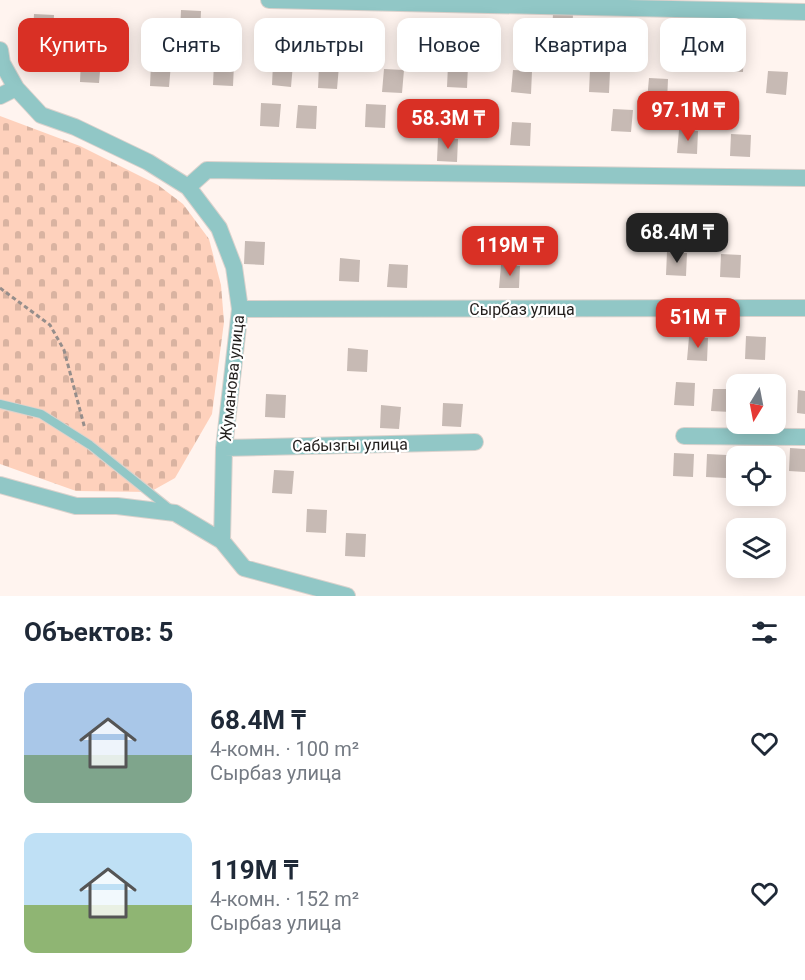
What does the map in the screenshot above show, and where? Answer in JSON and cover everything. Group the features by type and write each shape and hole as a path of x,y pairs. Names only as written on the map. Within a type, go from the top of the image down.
{"street":[{"path":"269,0 805,12"},
{"name":"Жуманова улица","path":"0,50 2,63 16,88 41,115 75,127 137,157 188,187 219,228 234,267 240,309 224,448 222,541"},
{"path":"0,96 16,88"},
{"path":"188,187 207,170 805,178"},
{"name":"Сырбаз улица","path":"240,309 805,308"},
{"path":"684,436 805,437"},
{"name":"Сабызгы улица","path":"224,448 475,442"},
{"path":"0,485 76,506 117,506 175,513 222,541 244,568 346,596"}],"lane":[{"path":"0,404 41,414 90,445 175,513"}],"path":[{"path":"0,288 50,325 64,350 90,445"}],"green space":[{"path":"0,116 80,146 158,185 183,204 209,239 221,285 224,322 212,414 175,478 150,492 76,491 0,464"}],"building":[{"path":"181,10 201,11 201,18 181,18"},
{"path":"553,13 573,14 573,18 553,18"},
{"path":"34,14 54,15 54,18 34,18"},
{"path":"385,69 404,72 402,93 382,92"},
{"path":"513,70 513,72 532,72 531,94 511,92"},
{"path":"768,71 788,72 786,95 766,93"},
{"path":"80,72 100,72 99,83 80,82"},
{"path":"151,72 170,72 169,87 150,86"},
{"path":"214,72 234,72 233,86 213,85"},
{"path":"273,72 292,72 291,87 272,85"},
{"path":"319,72 338,72 337,89 318,88"},
{"path":"448,72 468,72 467,88 447,87"},
{"path":"590,72 610,72 609,93 589,92"},
{"path":"649,78 668,79 667,102 647,100"},
{"path":"261,103 281,104 279,127 260,126"},
{"path":"366,104 386,105 385,128 365,127"},
{"path":"298,105 317,106 316,129 296,128"},
{"path":"613,109 633,110 631,132 611,131"},
{"path":"512,122 531,123 530,146 510,145"},
{"path":"679,130 698,131 697,154 677,153"},
{"path":"731,134 751,135 750,157 730,156"},
{"path":"438,138 458,139 457,162 437,161"},
{"path":"245,241 265,242 264,265 244,264"},
{"path":"667,252 687,253 686,276 666,275"},
{"path":"721,254 741,255 740,278 720,277"},
{"path":"340,258 360,260 359,282 339,281"},
{"path":"389,264 408,265 407,288 387,287"},
{"path":"501,265 520,266 519,288 499,288"},
{"path":"746,336 766,337 765,360 745,359"},
{"path":"689,337 708,338 707,361 687,360"},
{"path":"348,348 368,350 367,372 347,371"},
{"path":"676,382 695,383 694,406 674,405"},
{"path":"713,389 726,389 726,412 711,411"},
{"path":"798,390 805,391 805,414 797,413"},
{"path":"266,394 286,395 285,418 265,417"},
{"path":"443,403 463,404 461,427 442,426"},
{"path":"381,405 401,407 399,429 380,428"},
{"path":"790,448 805,449 805,472 789,471"},
{"path":"674,453 694,454 693,477 673,476"},
{"path":"707,454 726,455 726,478 706,477"},
{"path":"274,470 294,471 292,494 272,493"},
{"path":"307,509 327,510 326,533 306,532"},
{"path":"346,533 366,534 365,557 345,556"}]}
